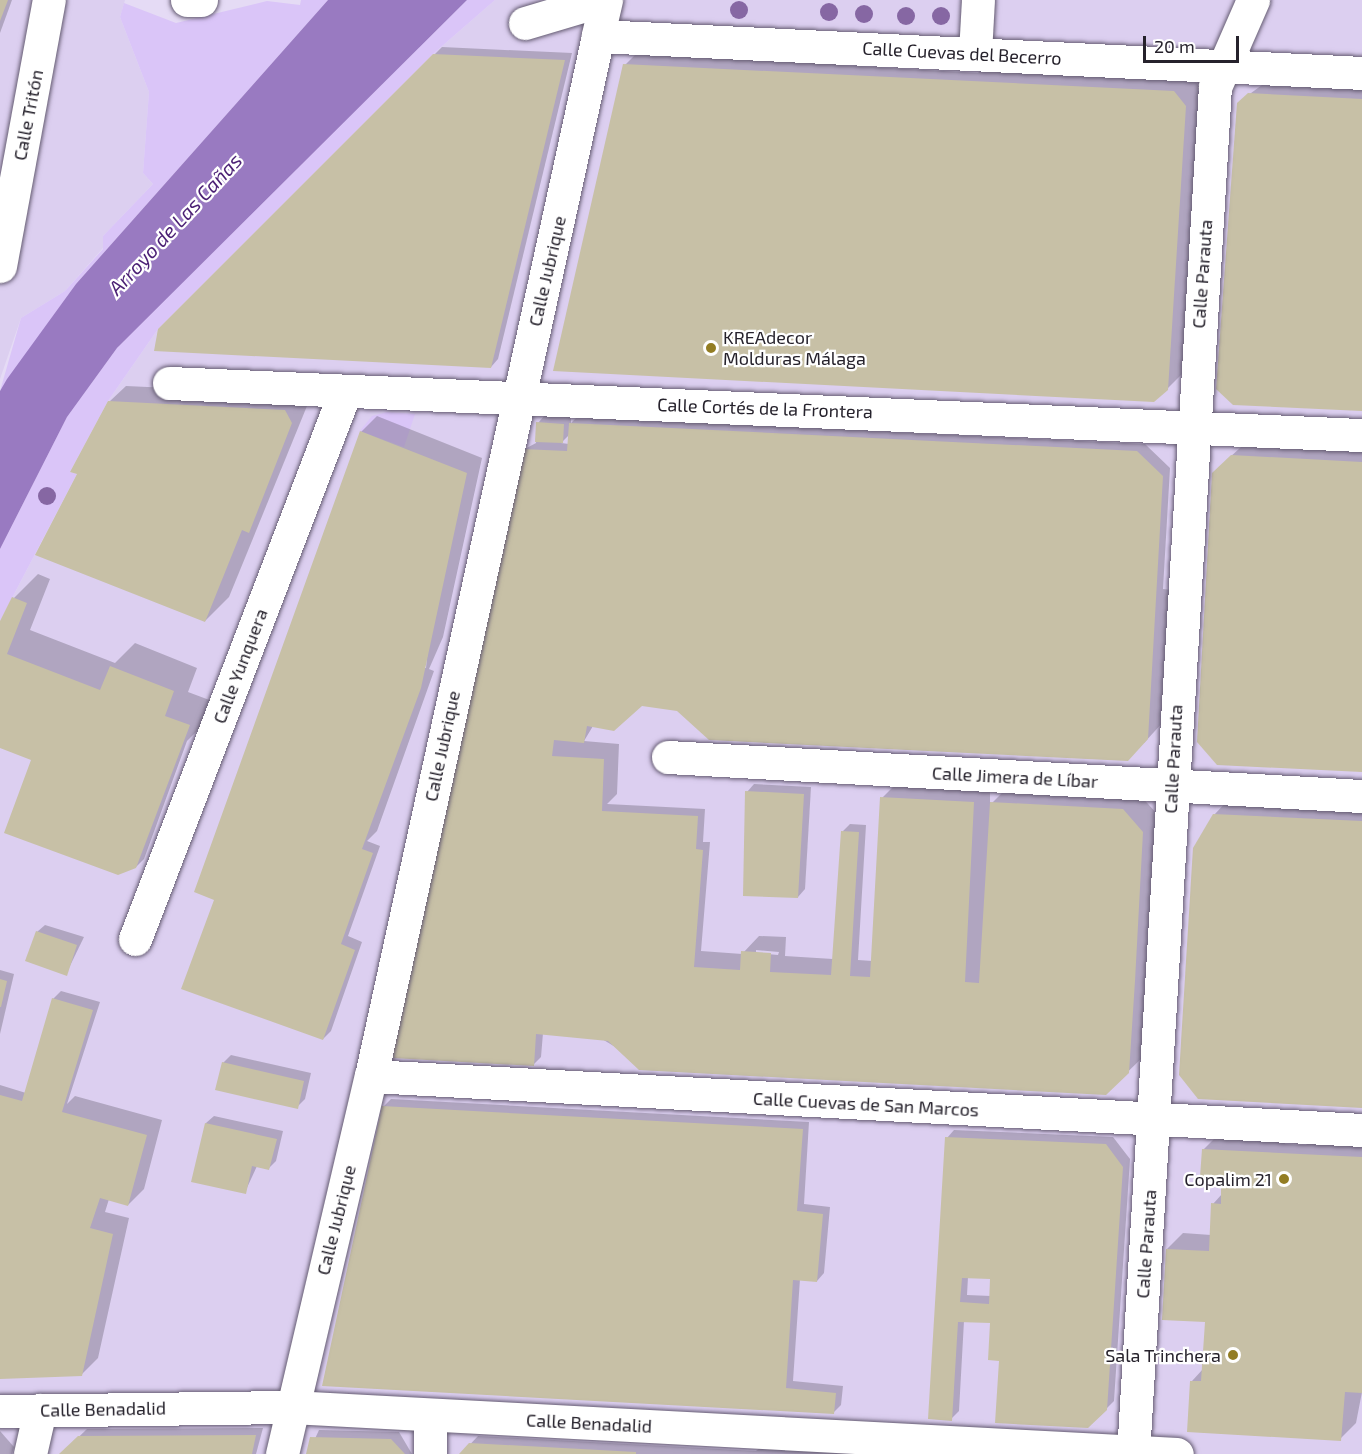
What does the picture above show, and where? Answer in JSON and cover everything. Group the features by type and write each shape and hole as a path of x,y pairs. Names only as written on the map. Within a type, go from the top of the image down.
{"street":[{"name":"Calle Tritón","path":"0,266 49,0"},
{"path":"187,0 201,0"},
{"path":"525,23 604,0 598,36"},
{"path":"975,53 978,0"},
{"name":"Calle Parauta","path":"1133,1453 1155,1119 1192,426 1215,87 1253,0"},
{"name":"Calle Cuevas del Becerro","path":"598,36 1362,73"},
{"name":"Calle Jubrique","path":"282,1454 291,1407 371,1076 517,397 598,36"},
{"name":"Calle Cortés de la Frontera","path":"169,383 1362,435"},
{"name":"Calle Yunquera","path":"135,939 345,392"},
{"name":"Calle Jimera de Líbar","path":"668,757 1362,796"},
{"name":"Calle Cuevas de San Marcos","path":"371,1076 1362,1130"},
{"name":"Calle Benadalid","path":"0,1411 291,1407 1177,1454"},
{"path":"30,1454 40,1410"},
{"path":"430,1415 430,1454"}],"shaded area":[{"path":"0,0 125,0 120,17 149,92 143,173 153,184 103,236 103,248 65,291 21,318 0,379"},
{"path":"301,0 328,0 76,284 0,391 21,318 65,291 103,249 103,236 153,184 143,173 149,92 120,17 124,3 176,23 267,1 300,5"},
{"path":"467,0 495,0 433,54 158,329 108,401 70,472 77,474 0,621 0,549 67,417 117,348"},
{"path":"495,0 1362,0 1362,1454 0,1454 0,621 77,474 70,472 108,401 158,329 433,54"},
{"path":"387,412 415,414 404,447 360,431 372,416"}],"water":[{"name":"Arroyo de Las Cañas","path":"328,0 467,0 117,348 67,417 0,549 0,391 7,379 76,284"}],"building":[{"path":"0,0 8,0 0,21"},
{"path":"433,54 565,60 491,368 154,351 158,329"},
{"path":"623,64 1174,91 1186,106 1168,390 1154,402 553,371"},
{"path":"1248,93 1362,99 1362,411 1233,405 1216,389 1237,103"},
{"path":"108,401 285,410 292,423 249,533 242,530 205,622 35,555 77,474 70,472"},
{"path":"536,422 564,424 563,443 535,442"},
{"path":"569,423 1137,451 1163,476 1148,739 1128,761 709,740 677,711 642,706 614,731 587,726 584,743 554,740 552,756 604,759 602,811 698,816 696,849 703,850 694,967 740,970 741,951 771,953 770,972 831,975 841,831 859,832 850,976 870,977 880,797 974,802 965,982 979,983 990,802 1123,809 1143,832 1135,981 1129,1073 1106,1095 639,1070 608,1041 536,1034 534,1066 392,1058 522,449 567,451"},
{"path":"360,431 467,473 421,688 362,849 373,853 341,944 355,950 323,1040 181,989 214,900 194,892"},
{"path":"1231,455 1362,462 1362,772 1217,765 1197,742 1212,473"},
{"path":"12,597 27,603 7,654 100,690 110,666 174,691 165,716 190,725 136,868 118,875 4,833 31,760 0,748 0,621"},
{"path":"745,791 804,794 798,898 743,896"},
{"path":"1213,814 1362,821 1362,1108 1198,1099 1179,1075 1193,848"},
{"path":"36,931 77,945 67,976 25,961"},
{"path":"0,979 7,981 1,1007 0,1007"},
{"path":"52,998 93,1010 62,1112 147,1135 128,1206 100,1198 90,1228 113,1234 82,1376 0,1379 0,1095 22,1101"},
{"path":"222,1062 304,1081 298,1109 215,1090"},
{"path":"382,1106 803,1129 797,1211 823,1214 817,1282 793,1280 786,1388 836,1393 834,1414 322,1386"},
{"path":"205,1123 277,1139 269,1170 252,1166 246,1194 191,1182"},
{"path":"945,1137 1106,1144 1123,1167 1107,1410 1088,1428 995,1423 999,1361 988,1360 990,1323 958,1322 952,1421 928,1419","holes":["962,1278 990,1279 989,1304 960,1302"]},
{"path":"1202,1149 1362,1157 1362,1393 1345,1392 1341,1441 1187,1432 1190,1381 1201,1381 1205,1322 1162,1320 1166,1249 1209,1251 1211,1203 1221,1204 1221,1178 1200,1177"},
{"path":"256,1435 252,1454 59,1454 78,1436"},
{"path":"310,1437 391,1439 405,1454 306,1454"},
{"path":"469,1443 636,1452 636,1454 459,1454"}],"place":[{"name":"KREAdecor Molduras Málaga","path":"711,348"},
{"name":"Copalim 21","path":"1284,1179"},
{"name":"Sala Trinchera","path":"1233,1355"}]}
